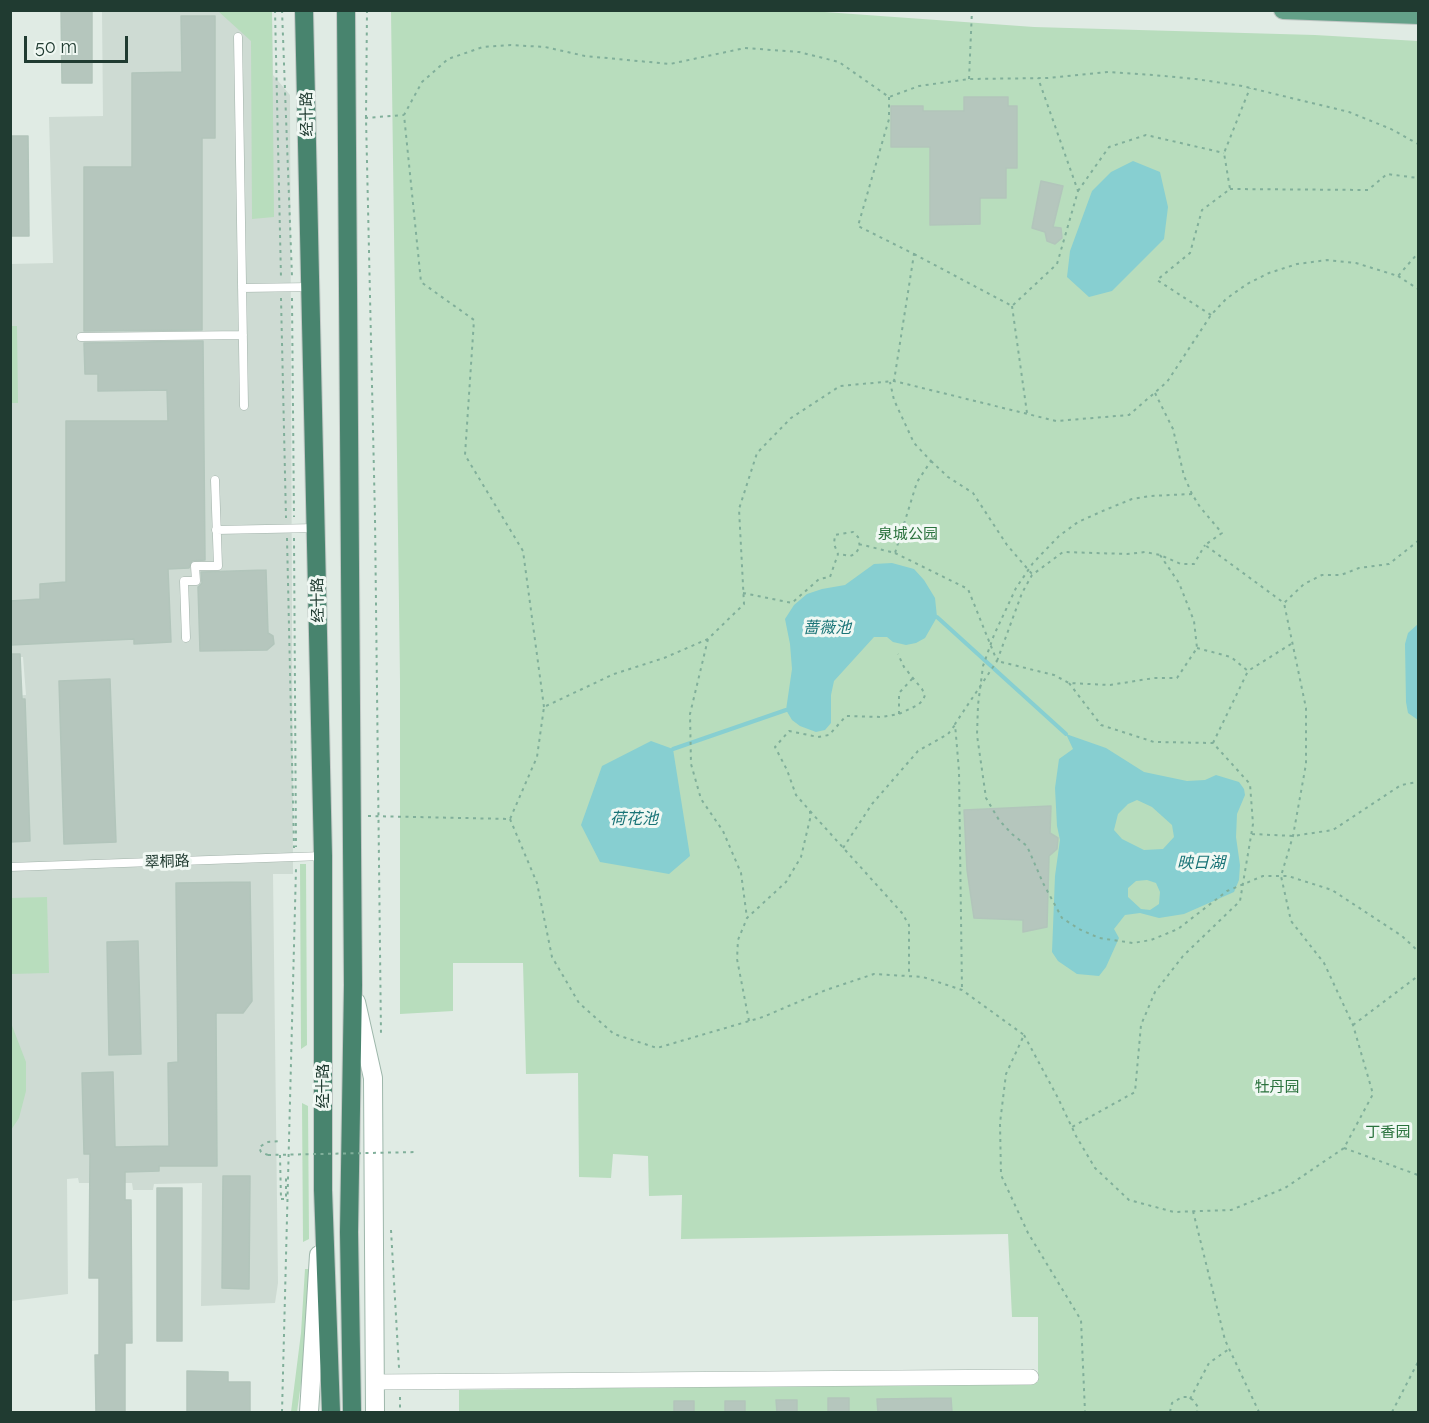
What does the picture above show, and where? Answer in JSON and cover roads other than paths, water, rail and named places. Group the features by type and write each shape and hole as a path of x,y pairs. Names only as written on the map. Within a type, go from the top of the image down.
{"highway":[{"name":"经十路","path":"304,10 301,287 316,528 323,856 322,1190 331,1413"},
{"name":"经十路","path":"346,10 352,985 349,1232 352,1297 352,1413"}],"main road":[{"path":"1283,10 1419,15"},
{"name":"经十路","path":"352,985 373,1078 375,1413"},
{"name":"经十路","path":"309,1413 322,1190"}],"street":[{"path":"375,1382 1031,1377"}],"lane":[{"path":"238,37 244,406"},
{"path":"242,288 301,287"},
{"path":"81,337 243,335"},
{"path":"186,638 184,581 196,581 195,566 218,566 215,480"},
{"path":"216,530 316,528"},
{"name":"翠桐路","path":"10,867 323,856"}],"water":[{"path":"1133,161 1160,172 1168,207 1164,239 1112,291 1089,297 1067,277 1070,251 1092,191 1111,172"},
{"name":"蔷薇池","path":"892,563 914,569 924,580 935,598 937,617 925,638 916,643 906,645 893,642 887,637 874,637 834,681 831,695 831,723 825,730 816,732 800,726 792,720 786,710 792,669 785,619 794,605 807,594 845,585 874,564"},
{"path":"1418,624 1418,720 1408,713 1406,702 1405,644 1408,633"},
{"name":"映日湖","path":"1066,734 1106,748 1144,772 1187,781 1205,780 1216,775 1239,782 1245,795 1237,814 1236,837 1240,865 1239,880 1234,892 1184,914 1159,918 1140,913 1125,915 1114,929 1119,938 1106,967 1099,976 1077,974 1058,961 1052,952 1055,876 1060,840 1055,788 1059,759 1073,749","holes":["1137,800 1152,807 1172,825 1174,837 1163,849 1144,850 1122,839 1114,830 1118,814 1128,804","1147,880 1156,883 1160,892 1159,904 1150,910 1141,909 1128,897 1128,888 1136,881"]},
{"name":"荷花池","path":"651,741 673,749 690,856 669,874 600,862 581,825 602,766"}],"waterway":[{"path":"937,617 1066,734"},
{"path":"673,749 786,710"}],"park label":[{"name":"泉城公园","path":"908,534"},
{"name":"牡丹园","path":"1277,1087"},
{"name":"丁香园","path":"1388,1132"}]}
